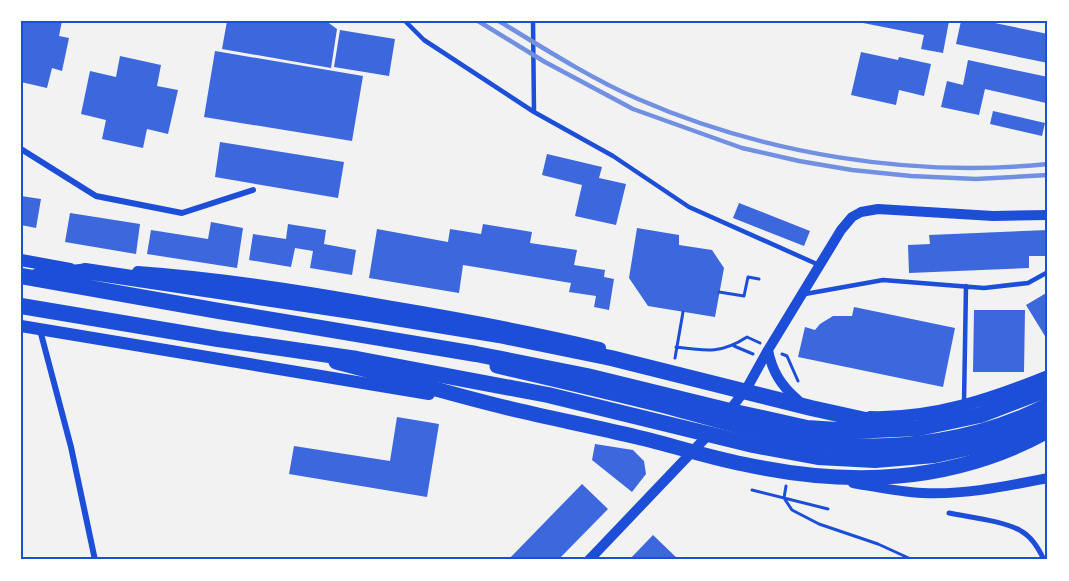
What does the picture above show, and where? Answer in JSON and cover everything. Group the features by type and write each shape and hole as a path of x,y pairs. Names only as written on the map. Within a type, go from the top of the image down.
{"highway":[{"path":"85,272 499,335 611,358 859,420 892,425 940,425"},
{"path":"21,278 476,354 587,376 785,424 852,431 919,428 940,425 999,409 1048,389"},
{"path":"21,304 218,339 357,359 548,395 765,448 818,457 875,460 935,455 989,443 1048,421"}],"main road":[{"path":"21,261 85,272"},
{"path":"21,278 122,270 330,296 569,340 869,417 891,418 919,415 964,406 989,399 1048,376"},
{"path":"21,278 492,364 802,440 847,445 897,445 960,437 1004,425 1048,405"},
{"path":"21,304 194,332 311,356 513,409 621,433 741,464 826,478 891,477 945,469 985,459 1048,431"},
{"path":"21,326 513,409"}],"street":[{"path":"21,149 96,196 182,213 253,190"},
{"path":"589,560 721,421 748,386 819,265 852,217 869,210 993,216 1048,214"},
{"path":"40,329 71,447 95,560"},
{"path":"765,354 776,376 787,391 798,400"},
{"path":"847,445 851,414"},
{"path":"826,478 890,490 933,493 973,491 1048,478"},
{"path":"948,513 1023,531 1034,542 1044,560"}],"lane":[{"path":"405,21 424,40 534,112 614,156 689,207 819,265"},
{"path":"533,21 534,112"},
{"path":"802,294 883,280 984,288 1028,283 1048,272"},
{"path":"964,406 966,286"}],"path":[{"path":"719,292 744,296 748,277 759,279"},
{"path":"675,358 683,312"},
{"path":"676,347 712,351 734,346 747,337"},
{"path":"734,346 765,354"},
{"path":"752,490 828,509"},
{"path":"784,498 792,510 819,524 878,544 914,560"}],"building":[{"path":"21,21 62,21 59,36 69,38 62,71 52,68 47,88 21,82"},
{"path":"227,21 326,21 337,29 331,68 222,49"},
{"path":"863,21 949,21 943,53 921,49 924,35 863,23"},
{"path":"961,21 985,21 1048,34 1048,63 956,44"},
{"path":"340,30 395,39 389,76 334,67"},
{"path":"215,51 363,76 352,141 204,117"},
{"path":"861,52 931,64 924,96 899,90 896,105 851,95"},
{"path":"120,56 161,65 157,86 178,90 168,134 147,129 143,148 102,139 106,120 81,114 90,71 116,77"},
{"path":"968,60 1048,77 1046,103 985,89 979,115 941,107 947,81 963,85"},
{"path":"993,111 1045,123 1042,136 990,124"},
{"path":"220,142 344,162 338,198 215,177"},
{"path":"547,154 602,167 599,178 626,184 616,225 575,216 582,185 542,175"},
{"path":"21,196 41,199 36,228 21,225"},
{"path":"739,203 810,231 804,246 733,218"},
{"path":"70,213 140,224 136,254 65,242"},
{"path":"211,222 243,228 237,268 147,254 151,230 208,239"},
{"path":"288,224 326,230 324,244 356,250 352,275 310,268 313,251 295,248 291,267 249,260 253,234 286,239"},
{"path":"483,224 532,232 530,243 577,250 574,265 605,270 604,277 614,279 609,310 594,307 596,296 569,292 571,283 463,265 459,293 369,278 377,229 448,242 450,229 481,234"},
{"path":"637,228 679,235 679,245 712,250 724,268 715,317 648,306 629,278"},
{"path":"1048,230 1048,256 1029,256 1029,268 909,273 908,245 930,244 929,235"},
{"path":"1048,292 1048,341 1026,305"},
{"path":"854,307 955,328 943,387 798,357 805,327 815,330 833,316 852,316"},
{"path":"974,310 1025,310 1024,372 973,372"},
{"path":"397,417 439,424 427,497 289,474 294,446 390,461"},
{"path":"595,444 633,450 644,461 646,474 632,492 592,460"},
{"path":"582,484 608,509 558,560 508,560"},
{"path":"653,535 679,560 629,560"}],"railway":[{"path":"478,21 545,62 633,109 742,148 852,170 911,176 976,179 1048,175"},
{"path":"499,21 568,63 621,91 686,118 736,134 787,147 891,164 944,167 1048,164"}]}
